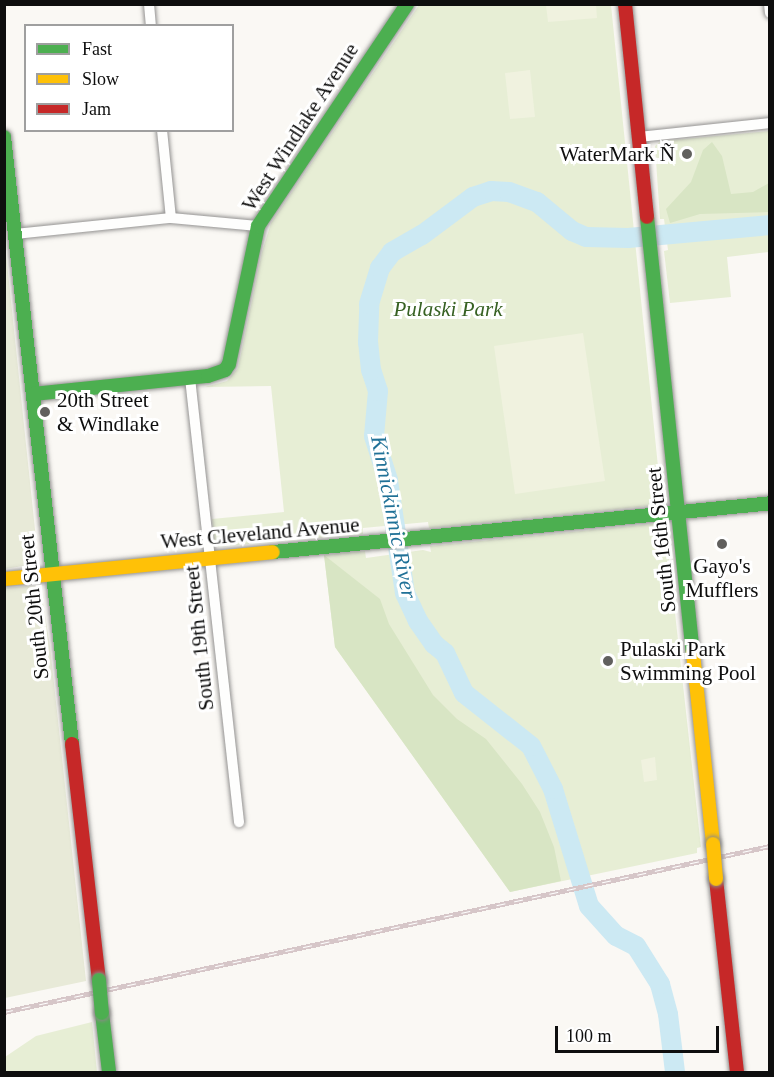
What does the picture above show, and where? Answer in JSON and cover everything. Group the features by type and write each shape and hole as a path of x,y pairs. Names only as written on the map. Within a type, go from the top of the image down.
{"street":[{"path":"149,4 151,24"},
{"name":"West Windlake Avenue","path":"33,394 217,375 229,364 258,226 407,4"},
{"name":"South 16th Street","path":"625,4 737,1072"},
{"path":"769,4 770,13"},
{"path":"639,137 770,123"},
{"path":"162,132 171,218"},
{"name":"South 20th Street","path":"4,137 108,1072"},
{"path":"15,234 171,218 258,226"},
{"name":"South 19th Street","path":"190,378 238,822"},
{"name":"West Cleveland Avenue","path":"4,579 770,503"}],"green space":[{"name":"Pulaski Park","path":"419,5 611,5 661,496 657,503 649,506 429,528 428,522 363,528 363,534 218,547 214,542 212,519 284,512 271,386 205,387 227,381 238,368 262,252 271,223"},
{"path":"546,5 596,5 597,18 548,22"},
{"path":"530,70 535,117 510,119 505,73"},
{"path":"769,131 769,252 727,257 731,297 670,303 664,251 668,250 664,219 660,219 655,146 661,141"},
{"path":"712,142 722,156 731,194 753,192 769,183 769,212 700,214 670,223 666,209 691,182 703,150"},
{"path":"5,244 38,558 34,564 5,569"},
{"path":"583,333 605,481 515,494 494,346"},
{"path":"651,524 660,525 666,532 701,847 697,848 697,853 510,892 335,647 324,555 365,551 366,558 423,550 431,552 430,546"},
{"path":"324,555 380,599 389,624 433,695 457,719 486,739 522,784 540,812 554,847 561,881 510,892 335,647"},
{"path":"37,587 41,591 50,646 86,981 5,998 5,588"},
{"path":"655,757 657,780 644,782 641,760"},
{"path":"92,1022 97,1072 5,1072 5,1057 36,1036"}],"waterway":[{"name":"Kinnickinnic River","path":"675,1072 668,1014 660,984 636,946 616,936 589,906 553,789 531,746 464,693 445,653 434,644 418,621 405,593 388,480 374,436 378,391 371,370 368,342 369,304 380,268 392,252 422,235 473,197 491,191 509,192 537,202 572,231 586,237 628,238 770,225"}],"railway":[{"path":"4,1012 770,846"}],"traffic: fast":[{"path":"33,394 208,376 225,370 229,364 258,226 407,4"},
{"path":"4,137 72,744"},
{"path":"647,217 693,653"},
{"path":"273,552 770,503"},
{"path":"99,980 102,1013"},
{"path":"102,1013 109,1072"}],"traffic: slow":[{"path":"4,579 273,552"},
{"path":"693,653 713,844"},
{"path":"713,844 716,879"}],"traffic: jam":[{"path":"625,4 647,217"},
{"path":"72,744 99,980"},
{"path":"716,879 737,1072"}],"place":[{"name":"WaterMark Ñ","path":"687,154"},
{"name":"20th Street & Windlake","path":"45,412"},
{"name":"Gayo's Mufflers","path":"722,544"},
{"name":"Pulaski Park Swimming Pool","path":"608,661"}]}
